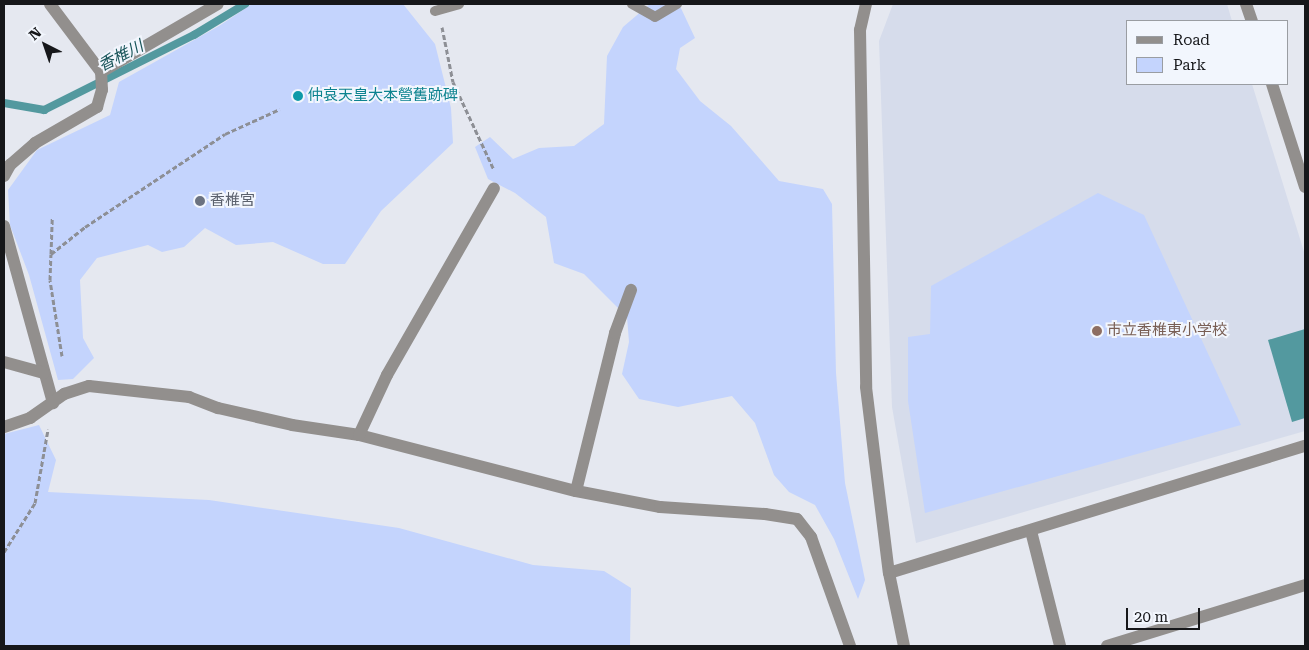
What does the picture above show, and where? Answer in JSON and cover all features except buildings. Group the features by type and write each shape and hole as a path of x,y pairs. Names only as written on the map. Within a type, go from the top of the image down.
{"street":[{"path":"4,176 35,143 97,107 102,90 101,72 50,4"},
{"path":"101,72 218,4"},
{"path":"866,4 860,30 866,387 889,573 904,646"},
{"path":"1246,4 1252,20"},
{"path":"1272,85 1305,188"},
{"path":"359,435 387,375 494,188"},
{"path":"4,226 53,403"},
{"path":"576,491 615,333 631,290"},
{"path":"4,362 44,373"},
{"path":"4,427 30,418 64,394 89,386 189,397 218,408 292,425 359,435 576,491 660,507 765,514 797,519 811,537 850,646"},
{"path":"889,573 1305,446"},
{"path":"1030,531 1060,646"},
{"path":"1107,646 1305,585"}],"lane":[{"path":"435,11 459,4"},
{"path":"632,4 656,17 677,4"}],"path":[{"path":"435,11 441,18 453,82 495,173 494,188"},
{"path":"51,254 85,227 225,134 280,109"},
{"path":"52,217 50,280 63,367 64,394"},
{"path":"4,552 36,503 53,403"}],"shaded area":[{"name":"市立香椎東小学校","path":"893,4 1227,4 1232,20 1126,20 1126,85 1252,85 1305,255 1305,431 916,543 892,407 879,41"},
{"path":"1305,329 1305,418 1292,422 1268,340"}],"green space":[{"name":"香椎宮","path":"252,4 403,4 435,44 451,108 453,143 381,211 345,264 323,264 273,242 236,245 205,228 184,247 162,252 148,245 97,258 80,280 83,338 94,358 73,379 58,380 29,275 10,225 8,190 37,150 110,115 119,82 219,26"},
{"path":"650,4 679,4 695,38 680,48 676,69 700,101 731,126 779,181 823,189 832,204 836,373 845,483 865,580 858,599 834,539 815,505 789,492 774,475 755,423 732,396 678,407 639,399 622,374 629,342 627,317 584,274 554,263 546,217 515,193 488,179 475,147 490,137 513,159 539,148 574,146 604,124 607,56 623,27"},
{"path":"1098,193 1144,215 1241,425 925,513 908,401 908,337 930,334 931,286"},
{"path":"39,425 56,460 48,492 209,500 399,528 533,565 604,571 631,588 630,646 4,646 4,434"}],"waterway":[{"name":"香椎川","path":"4,103 44,110 194,35 245,4"}],"place":[{"name":"仲哀天皇大本營舊跡碑","path":"298,96"},
{"name":"香椎宮","path":"200,201"},
{"name":"市立香椎東小学校","path":"1097,331"}]}
